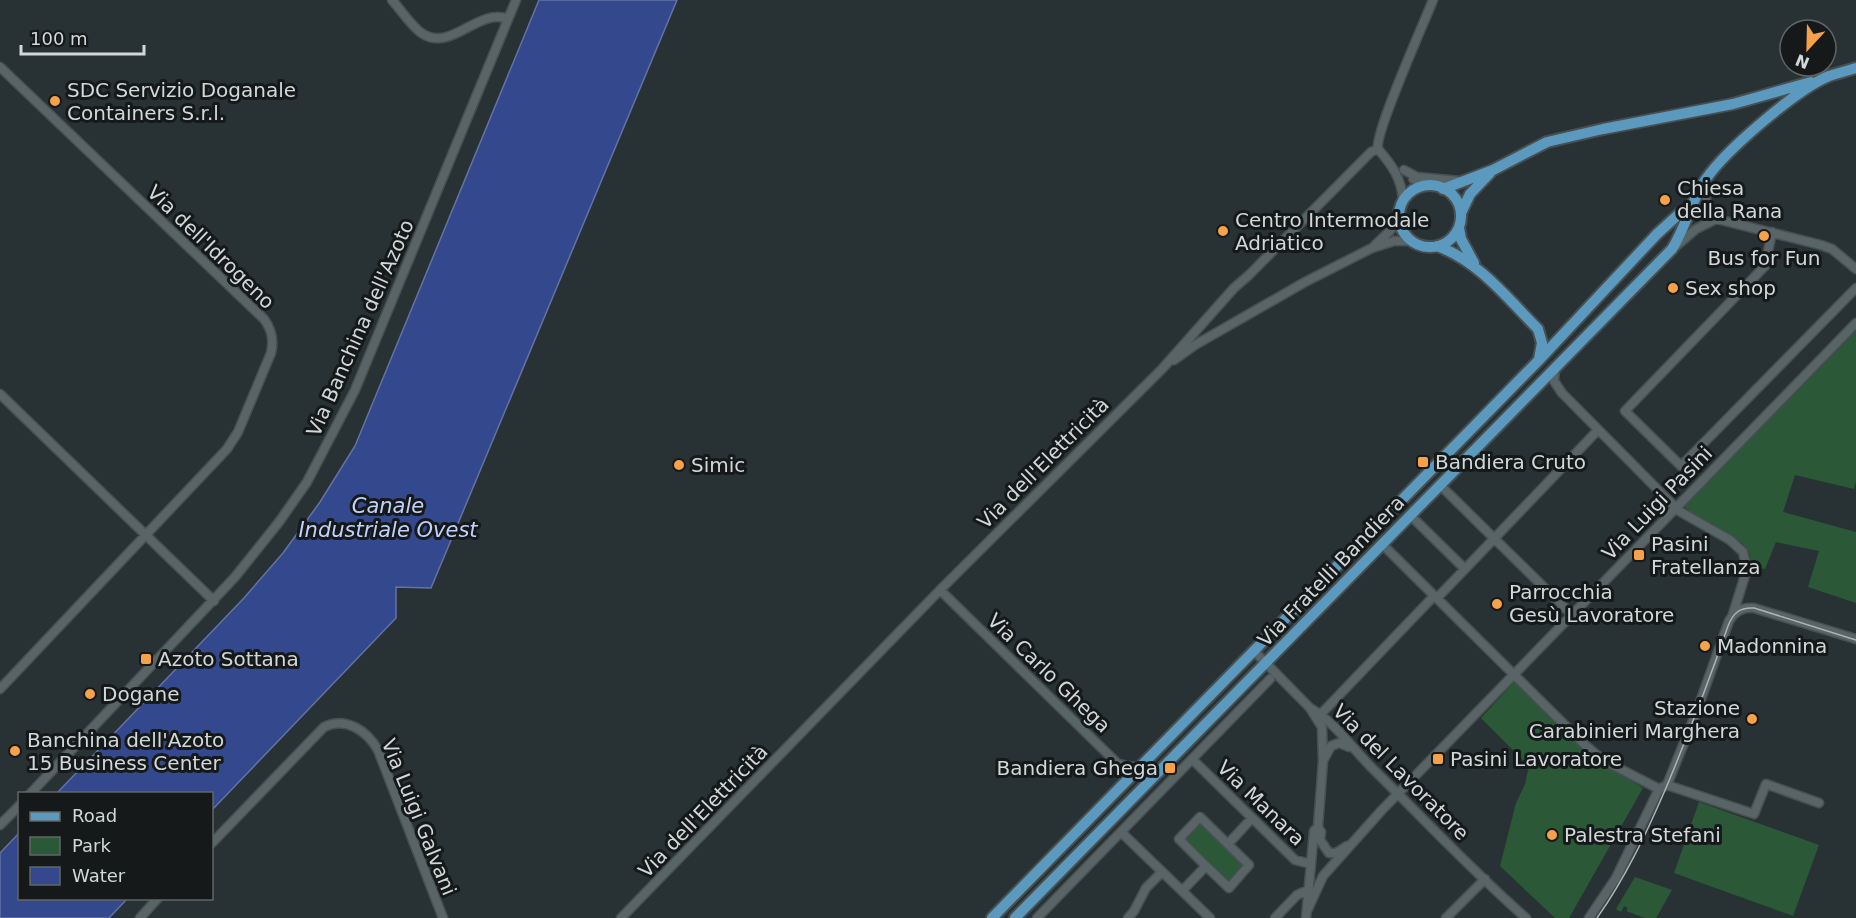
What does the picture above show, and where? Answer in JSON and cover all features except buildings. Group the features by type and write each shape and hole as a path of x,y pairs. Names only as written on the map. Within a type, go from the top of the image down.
{"main road":[{"path":"1838,73 1856,68"},
{"path":"1443,189 1494,170 1547,142 1733,104 1822,78"},
{"path":"1689,212 1707,177 1747,137 1785,104 1826,78"},
{"path":"1475,266 1461,239 1459,228 1461,214 1470,194 1494,170"},
{"path":"1459,228 1446,243 1428,247 1411,241 1405,235 1399,218 1403,201 1417,188 1426,186 1443,189 1452,195 1458,203 1461,214"},
{"name":"Via Fratelli Bandiera","path":"992,918 1539,360 1657,234 1680,213 1689,212"},
{"name":"Via Fratelli Bandiera","path":"1015,918 1672,249 1689,212"},
{"path":"1657,234 1669,237 1672,249"},
{"path":"1437,246 1455,253 1475,266 1538,329 1552,337 1559,338"},
{"path":"1538,329 1542,343 1539,360"}],"street":[{"path":"392,0 419,31 433,38 448,37 491,16 508,19"},
{"name":"Via Banchina dell'Azoto","path":"32,792 214,601 279,522 307,482 335,431 367,362 516,0"},
{"path":"1403,201 1401,186 1392,165 1378,149 1376,142 1433,0"},
{"name":"Via dell'Idrogeno","path":"0,67 264,319 273,340 272,353 233,441 221,457 0,689"},
{"name":"Via dell'Elettricità","path":"621,918 940,590 1162,369 1234,288 1249,276 1371,152 1378,149"},
{"path":"1392,165 1417,177 1464,181"},
{"path":"1404,170 1415,181 1426,186"},
{"path":"1707,177 1706,202 1710,210 1719,218"},
{"path":"1689,212 1821,244 1832,249 1856,270"},
{"path":"1372,248 1389,232 1399,218"},
{"name":"Via Fratelli Bandiera","path":"1672,249 1702,225 1719,218"},
{"path":"1772,232 1765,266 1625,411 1681,465 1856,288"},
{"path":"1162,369 1205,339 1305,282 1372,248 1394,241 1411,241"},
{"name":"Via Luigi Pasini","path":"1306,915 1323,876 1352,842 1856,323"},
{"path":"1555,368 1556,386 1598,430 1676,507 1741,549 1747,565 1743,586 1733,614 1666,787 1616,878 1590,918"},
{"path":"0,394 214,601"},
{"path":"1321,714 1465,569 1598,430"},
{"path":"1440,485 1571,614"},
{"path":"1410,515 1465,569"},
{"path":"1382,544 1585,745 1603,760 1666,787 1754,814 1766,784 1820,803"},
{"path":"1743,586 1746,601 1758,609"},
{"name":"Via Carlo Ghega","path":"940,590 1117,763 1142,767"},
{"path":"1733,614 1744,608 1758,609 1856,639"},
{"name":"Via del Lavoratore","path":"1253,650 1310,708 1321,714 1398,794 1526,918"},
{"name":"Via Fratelli Bandiera","path":"1035,918 1270,679"},
{"path":"1310,708 1322,727 1323,761 1318,827 1321,832 1320,840 1329,853 1336,853 1352,842"},
{"name":"Via Luigi Galvani","path":"213,842 327,726 338,723 352,726 366,735 374,745 443,918"},
{"path":"1323,761 1331,746 1339,742 1355,751"},
{"name":"Via Manara","path":"1192,759 1295,860 1311,864"},
{"path":"1384,808 1388,798 1387,783 1398,786 1406,785"},
{"path":"0,825 18,807"},
{"path":"1200,817 1249,865 1228,888 1206,866 1179,839 1200,817"},
{"path":"1227,844 1252,818"},
{"path":"1306,915 1314,831 1318,827"},
{"path":"1121,832 1210,918"},
{"path":"1182,891 1206,866"},
{"path":"1128,918 1146,888 1162,872"},
{"path":"1446,918 1485,879"},
{"path":"1275,918 1297,895 1308,890"},
{"path":"140,918 156,900"},
{"path":"1024,909 1035,918"}],"green space":[{"path":"1856,331 1856,481 1854,489 1795,475 1783,512 1856,532 1856,603 1808,587 1819,551 1776,542 1765,569 1751,567 1749,552 1742,543 1700,519 1682,505"},
{"path":"1515,681 1599,761 1643,788 1569,918 1555,918 1500,866 1516,803 1525,784 1529,766 1481,718"},
{"path":"1699,802 1819,845 1793,916 1674,873"},
{"path":"1199,822 1244,866 1228,882 1183,839"},
{"path":"1635,877 1672,890 1656,918 1645,918 1626,911 1628,908 1624,906 1621,912 1616,909"}],"water":[{"name":"Canale Industriale Ovest","path":"539,0 677,0 431,588 396,587 396,618 213,809 213,792 58,792 244,598 283,553 320,502 355,446"},
{"path":"18,834 18,900 126,900 109,918 0,918 0,853"}],"tram line":[{"path":"1597,918 1626,871 1651,822 1690,728 1728,626 1735,614 1741,610 1754,608 1856,640"}],"place":[{"name":"SDC Servizio Doganale Containers S.r.l.","path":"55,101"},
{"name":"Chiesa della Rana","path":"1665,200"},
{"name":"Centro Intermodale Adriatico","path":"1223,231"},
{"name":"Bus for Fun","path":"1764,236"},
{"name":"Sex shop","path":"1673,288"},
{"name":"Bandiera Cruto","path":"1423,462"},
{"name":"Simic","path":"679,465"},
{"name":"Pasini Fratellanza","path":"1639,555"},
{"name":"Parrocchia Gesù Lavoratore","path":"1497,604"},
{"name":"Madonnina","path":"1705,646"},
{"name":"Azoto Sottana","path":"146,659"},
{"name":"Dogane","path":"90,694"},
{"name":"Stazione Carabinieri Marghera","path":"1752,719"},
{"name":"Banchina dell'Azoto 15 Business Center","path":"15,751"},
{"name":"Pasini Lavoratore","path":"1438,759"},
{"name":"Bandiera Ghega","path":"1170,768"},
{"name":"Palestra Stefani","path":"1552,835"}]}
